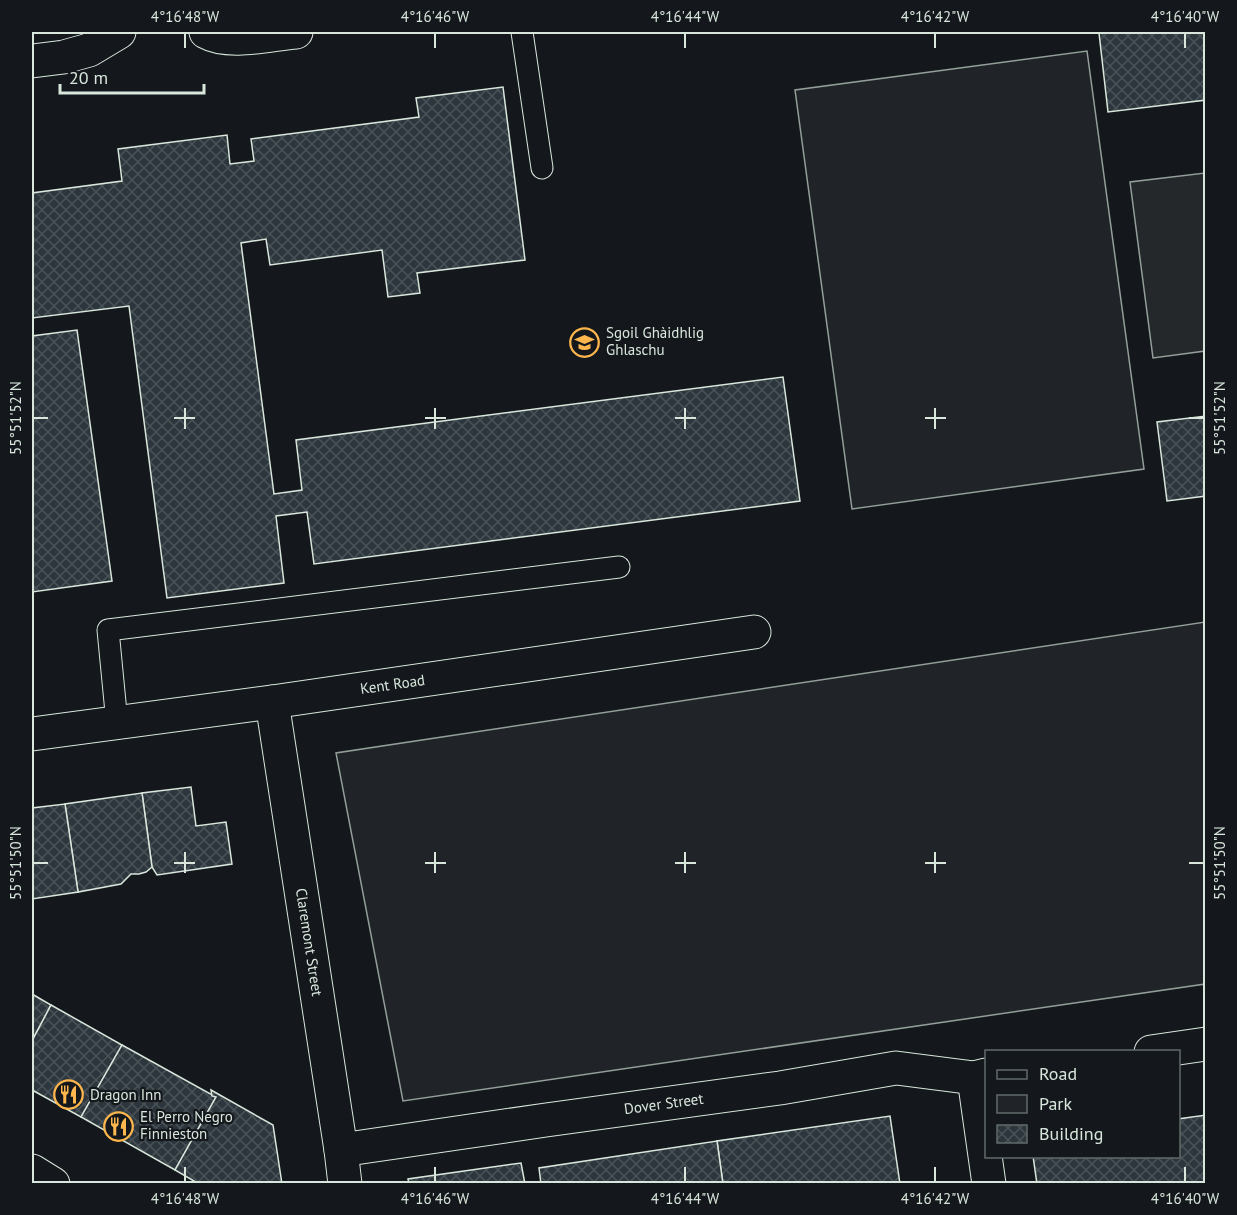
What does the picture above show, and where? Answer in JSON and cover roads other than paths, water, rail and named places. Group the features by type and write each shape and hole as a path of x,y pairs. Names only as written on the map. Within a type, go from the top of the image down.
{"street":[{"path":"32,61 64,57 89,50 119,32"},
{"path":"206,32 240,38 296,32"},
{"name":"Kent Road","path":"32,734 272,702 754,632"},
{"name":"Claremont Street","path":"272,702 345,1184"},
{"path":"1165,1050 1206,1044"},
{"name":"Dover Street","path":"341,1150 780,1088 896,1068 980,1077"},
{"path":"980,1077 985,1136"},
{"path":"987,1158 989,1184"}],"lane":[{"path":"522,32 542,168"},
{"path":"117,723 108,630 619,567"}],"place":[{"name":"Sgoil Ghàidhlig Ghlaschu","path":"585,342"},
{"name":"Dragon Inn","path":"69,1095"},
{"name":"El Perro Negro Finnieston","path":"119,1126"}]}
